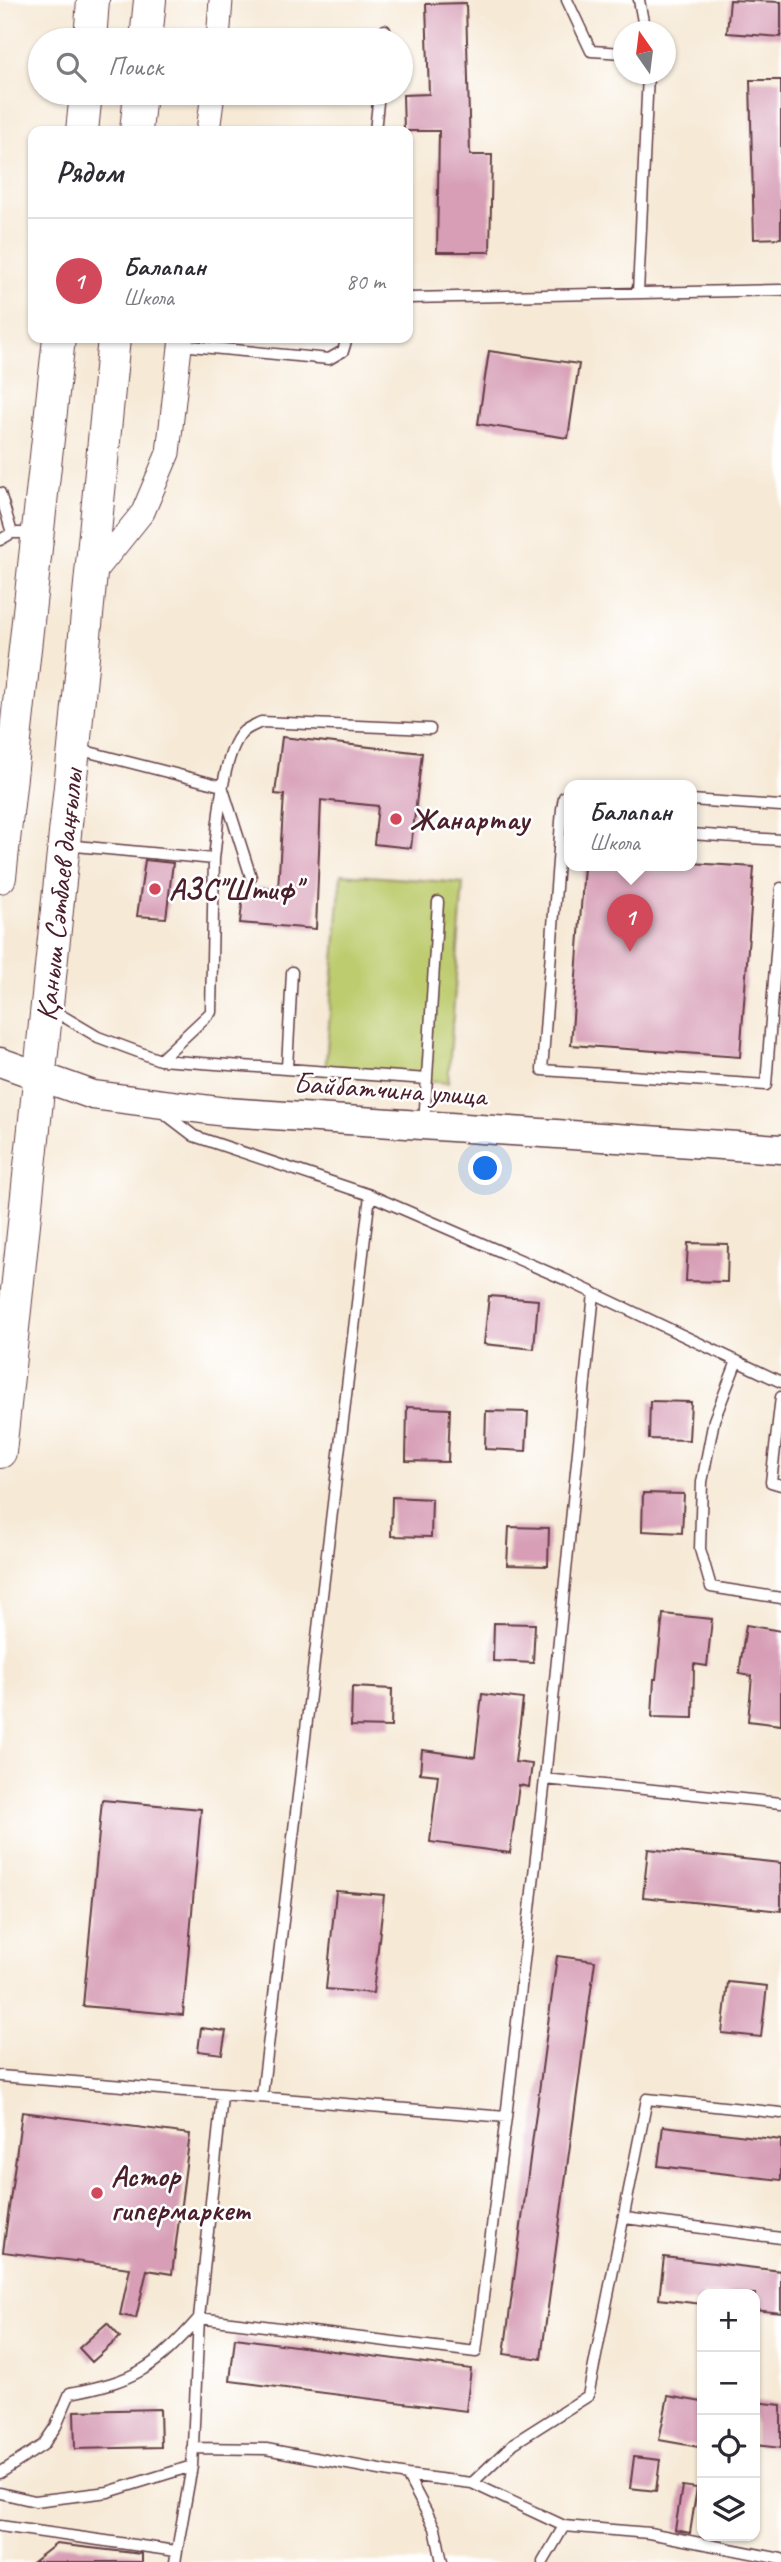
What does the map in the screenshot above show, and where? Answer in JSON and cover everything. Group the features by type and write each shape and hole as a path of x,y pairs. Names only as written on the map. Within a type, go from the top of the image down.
{"main road":[{"path":"91,28 93,0"},
{"path":"147,28 150,0"},
{"path":"83,126 85,105"},
{"path":"137,126 139,105"},
{"name":"Қаныш Сәтбаев даңғылы","path":"0,877 24,533 58,343"},
{"name":"Қаныш Сәтбаев даңғылы","path":"0,1452 114,343"}],"street":[{"path":"219,28 222,0"},
{"path":"209,126 211,105"},
{"path":"90,578 143,512 168,453 181,343"},
{"name":"Байбатчина улица","path":"0,1062 93,1095 226,1112 781,1149"}],"lane":[{"path":"567,0 591,51 613,52"},
{"path":"639,0 643,21"},
{"path":"638,293 648,84"},
{"path":"376,126 378,105"},
{"path":"413,298 781,290"},
{"path":"197,343 329,359 343,351 345,343"},
{"path":"0,493 24,533 0,540"},
{"path":"160,1060 211,1012 214,859 222,786 243,731 261,722 430,729"},
{"path":"74,748 222,786"},
{"path":"222,786 250,877"},
{"path":"697,800 781,806"},
{"path":"697,834 781,841"},
{"path":"564,835 542,1070 766,1086 781,888"},
{"path":"63,844 214,859"},
{"path":"424,1125 438,902"},
{"path":"287,1068 292,972"},
{"path":"47,1007 99,1037 160,1060 427,1079"},
{"path":"150,1102 194,1136 370,1195 594,1293 781,1382"},
{"path":"262,2096 370,1195"},
{"path":"199,2318 475,2352 506,2117 545,1779 594,1293"},
{"path":"737,1361 715,1420 702,1482 700,1549 711,1587 781,1598"},
{"path":"781,1396 771,1482 781,1485"},
{"path":"545,1779 781,1803"},
{"path":"0,2076 506,2117"},
{"path":"0,2526 176,2556 192,2466 199,2318 222,2096"},
{"path":"472,2483 514,2443 588,2396 647,2099 781,2113"},
{"path":"625,2218 781,2238"},
{"path":"0,2473 43,2445 56,2426 70,2393 111,2385 149,2368 177,2343 199,2318"},
{"path":"192,2448 266,2449 407,2475 472,2483 564,2526 649,2533 781,2559"},
{"path":"0,2493 35,2501 108,2492 192,2466"},
{"path":"407,2475 435,2528 442,2562"},
{"path":"543,2562 564,2526"}],"green space":[{"path":"341,874 463,883 448,1083 325,1074"}],"building":[{"path":"730,0 781,2 781,37 727,33"},
{"path":"466,3 470,155 492,155 490,252 437,252 439,131 413,131 413,126 404,126 403,105 413,105 413,95 429,94 426,4"},
{"path":"750,80 781,80 781,238 754,239"},
{"path":"489,351 579,364 568,438 478,424"},
{"path":"282,737 422,753 411,848 374,844 378,806 321,800 316,929 240,923 244,886 278,889 284,795 275,794"},
{"name":"АЗС\"Штиф\"","path":"145,860 173,863 166,918 137,916"},
{"path":"697,863 754,867 740,1057 571,1045 584,871 697,871"},
{"path":"688,1243 728,1244 727,1282 686,1281"},
{"path":"489,1296 538,1300 534,1349 484,1344"},
{"path":"650,1401 691,1402 689,1440 649,1439"},
{"path":"407,1407 450,1409 448,1462 406,1461"},
{"path":"486,1411 528,1412 526,1451 485,1449"},
{"path":"643,1493 684,1494 682,1533 642,1531"},
{"path":"392,1497 432,1499 431,1537 391,1536"},
{"path":"509,1527 549,1528 548,1566 507,1565"},
{"path":"663,1614 712,1619 707,1666 694,1664 693,1718 652,1717"},
{"path":"494,1623 535,1624 533,1663 493,1661"},
{"path":"746,1625 781,1631 781,1725 748,1721 752,1676 739,1674"},
{"path":"352,1687 392,1689 391,1727 351,1726"},
{"path":"482,1694 523,1699 515,1762 532,1764 529,1787 519,1785 510,1853 430,1842 438,1775 420,1773 422,1750 475,1757"},
{"path":"102,1800 201,1809 183,2015 83,2006"},
{"path":"648,1849 781,1863 781,1911 643,1897"},
{"path":"336,1891 384,1895 373,1993 326,1989"},
{"path":"557,1956 595,1961 541,2359 504,2354"},
{"path":"728,1982 767,1986 761,2037 722,2033"},
{"path":"201,2028 226,2031 222,2054 198,2051"},
{"name":"Астор гипермаркет","path":"22,2112 190,2134 172,2274 147,2270 136,2318 120,2315 130,2268 3,2252"},
{"path":"663,2126 781,2140 781,2180 658,2166"},
{"path":"664,2257 781,2271 781,2313 760,2311 760,2289 697,2289 697,2303 659,2299"},
{"path":"107,2323 120,2337 92,2362 79,2348"},
{"path":"235,2338 471,2369 466,2411 230,2381"},
{"path":"668,2396 697,2401 697,2447 659,2440"},
{"path":"760,2403 781,2405 781,2448 760,2446"},
{"path":"160,2409 161,2447 75,2449 74,2411"},
{"path":"634,2457 660,2460 656,2491 630,2488"},
{"path":"682,2486 697,2488 690,2533 675,2530"},
{"path":"56,2544 142,2554 142,2562 33,2562"}],"place":[{"name":"Жанартау","path":"396,819"},
{"name":"АЗС\"Штиф\"","path":"155,889"},
{"name":"Балапан","path":"630,952"},
{"name":"Астор гипермаркет","path":"97,2193"}]}
